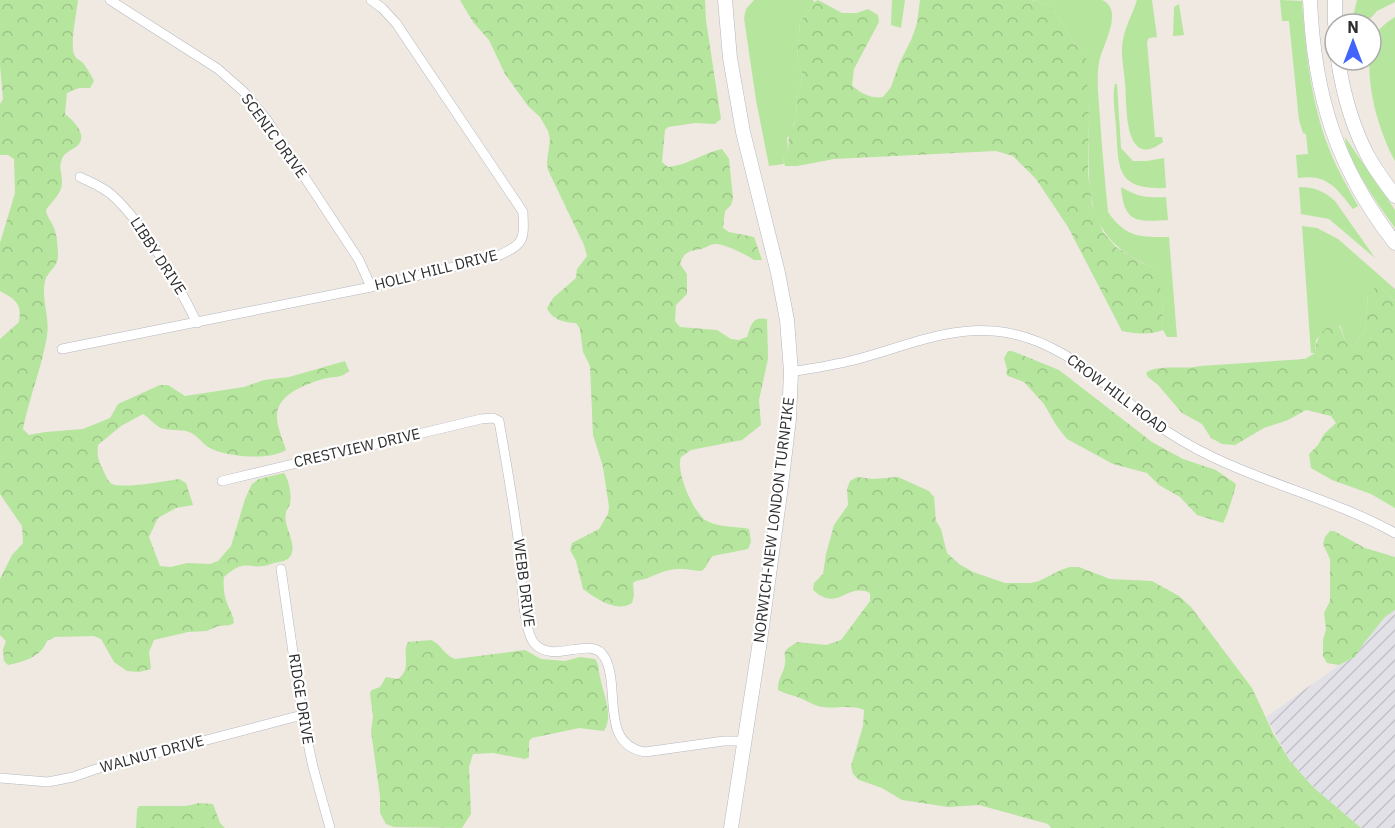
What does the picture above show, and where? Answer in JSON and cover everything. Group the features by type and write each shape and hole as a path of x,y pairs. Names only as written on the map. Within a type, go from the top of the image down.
{"main road":[{"name":"NORWICH-NEW LONDON TURNPIKE","path":"725,0 730,58 742,132 778,273 787,320 791,372 789,418 781,486 731,828"},
{"path":"1310,0 1317,73 1327,119 1354,182 1395,243"},
{"path":"1341,72 1348,104 1360,139 1371,161 1395,196"}],"street":[{"name":"SCENIC DRIVE","path":"110,0 218,69 244,92 267,120 353,251 371,287"},
{"name":"HOLLY HILL DRIVE","path":"62,349 371,287 498,256 517,247 524,234 523,212 514,196 396,23 371,0"},
{"name":"LIBBY DRIVE","path":"80,177 110,194 134,218 185,298 197,323"},
{"name":"CROW HILL ROAD","path":"791,372 855,360 910,342 951,333 975,330 1027,337 1051,346 1072,358 1166,430 1212,458 1332,503 1395,533"},
{"name":"CRESTVIEW DRIVE","path":"222,481 481,418 493,418"},
{"name":"WEBB DRIVE","path":"493,418 499,421 519,541 525,614 534,642 543,650 556,652 590,648 599,651 609,668 619,734 627,745 637,750 645,752 724,741 745,741"},
{"name":"RIDGE DRIVE","path":"281,569 302,715 313,767 330,828"},
{"name":"WALNUT DRIVE","path":"0,778 48,782 73,777 232,732 302,715"}],"shaded area":[{"path":"1395,610 1395,828 1361,828 1313,787 1290,761 1266,717 1339,665 1355,657 1385,617"}],"green space":[{"path":"0,0 78,0 73,52 94,81 90,88 79,88 67,93 65,114 78,128 81,137 77,146 65,154 62,159 61,189 46,210 55,232 58,257 45,281 47,336 23,429 29,435 83,429 110,418 118,404 160,385 168,385 185,396 244,387 345,361 349,371 346,374 323,379 295,390 283,400 277,418 286,450 269,456 235,455 215,450 189,432 161,428 143,414 121,426 98,445 100,462 107,479 112,484 134,485 179,479 186,483 193,505 176,508 158,518 149,537 160,566 171,567 187,563 210,564 218,561 231,546 245,499 252,484 259,479 284,473 290,488 291,500 285,518 293,548 289,558 264,566 238,567 224,577 226,600 234,623 207,631 188,632 154,640 149,652 151,669 139,672 127,671 114,662 101,639 94,636 55,637 47,641 44,647 31,658 8,665 4,661 3,649 6,641 0,635 0,579 12,555 23,543 22,526 0,494 0,339 19,322 20,310 17,303 0,291 0,243 15,193 14,159 8,155 0,155 0,104 3,99 0,65"},
{"path":"460,0 705,0 721,119 715,124 695,123 668,127 665,130 662,162 668,167 675,166 722,149 729,159 733,198 731,205 725,211 723,228 729,232 754,237 762,260 754,260 719,244 688,252 683,256 680,264 687,274 687,294 676,305 675,321 680,327 717,330 731,339 739,340 747,337 755,320 767,319 768,359 759,400 761,425 742,440 691,450 681,457 680,464 683,482 691,502 702,517 717,525 749,529 751,542 748,549 713,556 701,571 670,570 633,583 632,603 626,606 607,604 583,589 576,561 570,550 572,543 599,529 608,514 609,507 603,467 593,435 590,366 583,352 580,329 576,323 555,318 547,308 553,298 576,278 577,269 587,256 584,245 548,170 550,139 548,131 540,117 528,106 505,74 489,40 473,22"},
{"path":"754,0 813,0 814,2 800,21 797,58 803,75 796,99 797,117 787,139 788,151 783,158 784,164 769,166 756,100 744,18 746,9"},
{"path":"818,0 842,13 857,13 868,9 878,15 879,22 854,69 852,85 858,91 874,97 883,97 891,87 917,23 920,0 1031,0 1052,7 1072,41 1084,51 1086,58 1089,118 1088,173 1092,204 1103,232 1116,247 1157,271 1162,298 1163,330 1143,334 1122,331 1068,227 1036,179 1013,156 996,151 834,159 785,166 783,158 788,151 789,131 797,117 796,99 803,75 797,58 800,21"},
{"path":"892,0 905,0 901,28 891,25"},
{"path":"1031,0 1102,0 1109,5 1112,20 1099,63 1098,77 1108,212 1121,227 1134,234 1169,237 1177,337 1167,337 1163,330 1162,298 1154,268 1130,256 1113,242 1101,226 1094,208 1090,189 1089,115 1084,51 1072,41 1052,7"},
{"path":"1137,0 1152,0 1157,37 1149,38 1147,42 1155,137 1162,137 1163,142 1150,149 1140,148 1134,142 1127,118 1122,45 1125,30"},
{"path":"1280,0 1302,1 1314,99 1335,162 1358,206 1353,209 1330,184 1317,178 1298,178 1296,155 1308,154 1306,134 1303,133 1299,120 1289,21 1282,21"},
{"path":"1357,0 1395,0 1376,12 1354,12"},
{"path":"1179,4 1184,35 1173,36 1174,7"},
{"path":"1395,17 1395,161 1377,117 1370,83 1369,72 1383,72 1384,25"},
{"path":"1115,84 1117,84 1121,148 1133,161 1164,158 1166,188 1137,185 1123,174 1118,154"},
{"path":"1345,137 1395,210 1395,228 1357,170"},
{"path":"1121,187 1142,196 1166,197 1168,220 1148,221 1134,218 1125,208"},
{"path":"1299,187 1318,190 1335,201 1375,258 1329,219 1301,214"},
{"path":"1302,226 1317,228 1338,239 1395,289 1395,301 1382,289 1368,293 1366,329 1354,345 1350,346 1346,343 1340,325 1329,326 1316,340 1315,353 1311,353"},
{"path":"1375,288 1382,289 1395,301 1395,508 1371,494 1332,480 1311,468 1309,454 1324,434 1336,423 1331,416 1306,410 1288,420 1264,428 1235,445 1222,444 1211,438 1202,424 1182,413 1146,373 1164,368 1305,359 1315,353 1318,338 1323,331 1336,323 1346,343 1350,346 1354,345 1366,329 1368,293"},
{"path":"1008,351 1059,370 1152,442 1183,459 1216,470 1236,484 1223,523 1197,515 1180,497 1159,485 1147,473 1113,464 1067,439 1044,404 1024,382 1008,376 1004,358"},
{"path":"857,477 873,479 898,477 929,491 934,497 936,521 941,529 947,553 959,564 973,572 1005,583 1031,583 1070,567 1079,567 1110,579 1152,581 1179,596 1191,607 1252,688 1273,733 1290,761 1313,787 1361,828 1051,828 1048,824 979,805 948,807 902,800 882,788 859,780 853,774 851,766 863,726 864,710 854,707 814,705 778,690 787,649 797,642 826,645 841,640 870,601 870,593 862,591 830,599 813,590 814,583 823,574 834,525 848,505 847,489 850,481"},
{"path":"1330,531 1365,548 1395,557 1395,610 1385,617 1355,657 1339,665 1327,663 1323,656 1326,629 1324,613 1330,601 1330,559 1323,544"},
{"path":"431,640 455,659 525,650 541,659 565,661 580,657 595,659 608,712 604,731 579,728 532,738 529,741 529,757 525,759 493,753 473,754 469,767 471,814 462,828 394,827 386,824 380,813 380,796 371,731 373,717 370,693 380,687 386,677 398,679 405,670 408,642"},
{"path":"199,803 213,804 220,823 225,828 136,828 139,806 186,806"}]}
